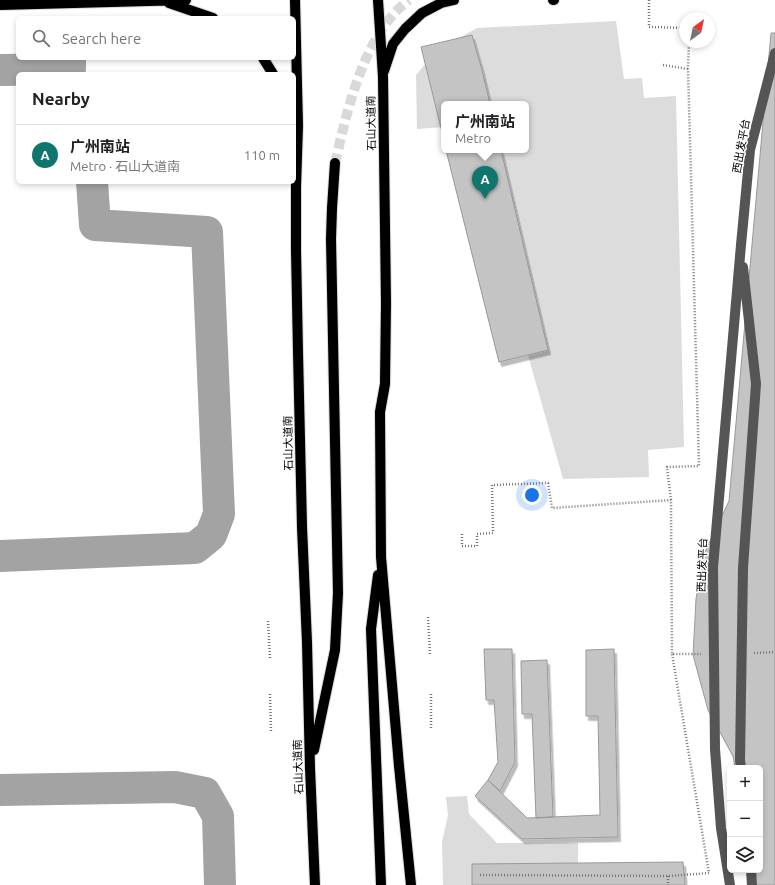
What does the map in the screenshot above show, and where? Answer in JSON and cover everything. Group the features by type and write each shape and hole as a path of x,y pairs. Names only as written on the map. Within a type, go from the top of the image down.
{"main road":[{"path":"0,5 186,0"},
{"name":"石山大道南","path":"295,0 295,16"},
{"name":"石山大道南","path":"378,0 383,77 386,303 385,384 380,412 380,557 411,885"},
{"path":"383,77 393,44 405,29 422,13 441,3 454,0"},
{"path":"162,1 207,16"},
{"name":"石山大道南","path":"296,42 298,125 296,194 297,289 302,527 308,642 310,768 315,885"},
{"path":"264,60 273,72"},
{"path":"296,120 298,125"},
{"path":"310,768 335,650 338,600 331,239 335,162"},
{"name":"石山大道南","path":"380,557 371,629 380,885"}],"street":[{"name":"西出发平台","path":"730,885 721,828 715,749 713,567 740,245 750,150 775,53"},
{"name":"西出发平台","path":"740,245 756,384 743,568 741,765"},
{"path":"751,873 752,885"}],"path":[{"path":"649,0 649,27 679,28"},
{"path":"480,875 668,876 709,874 672,654 671,500 667,468 699,466 688,69 689,48"},
{"path":"664,65 688,69"},
{"path":"462,534 462,546 477,546 477,534 493,533 492,485 548,483 552,508 671,500"},
{"path":"428,617 430,654"},
{"path":"268,620 270,658"},
{"path":"672,654 693,655"},
{"path":"431,692 431,728"},
{"path":"270,694 271,732"},
{"path":"668,876 668,885"}],"shaded area":[{"path":"616,21 624,79 642,78 644,98 676,96 684,447 648,450 649,477 563,479 471,153 529,153 529,101 441,101 441,127 417,129 416,75 437,50 477,28"},
{"path":"467,796 469,814 497,843 578,843 578,863 472,866 472,885 443,885 442,842 448,815 446,797"}],"building":[{"path":"771,33 775,33 775,885 752,885 750,873 763,873 763,765 734,765 733,756 708,710 693,655 696,599 704,554 729,501"},
{"path":"472,35 489,101 441,101 441,128 421,47"},
{"path":"447,153 502,153 548,350 499,362"},
{"path":"484,649 512,649 515,762 500,791 488,780 498,762 494,700 486,700"},
{"path":"614,649 618,837 522,839 475,796 488,780 527,818 600,815 598,716 586,716 586,650"},
{"path":"547,660 553,817 536,818 532,714 522,714 521,661"},
{"path":"683,862 685,885 472,885 472,864"}],"waterway":[{"path":"0,70 70,69 70,60"},
{"path":"0,556 195,548 211,535 219,514 207,232 95,225 92,184"},
{"path":"0,790 175,787 205,793 218,816 220,885"}],"tunnel":[{"path":"335,163 352,97 369,52 380,32 393,14 409,0"}],"place":[{"name":"广州南站","path":"485,199"}]}
